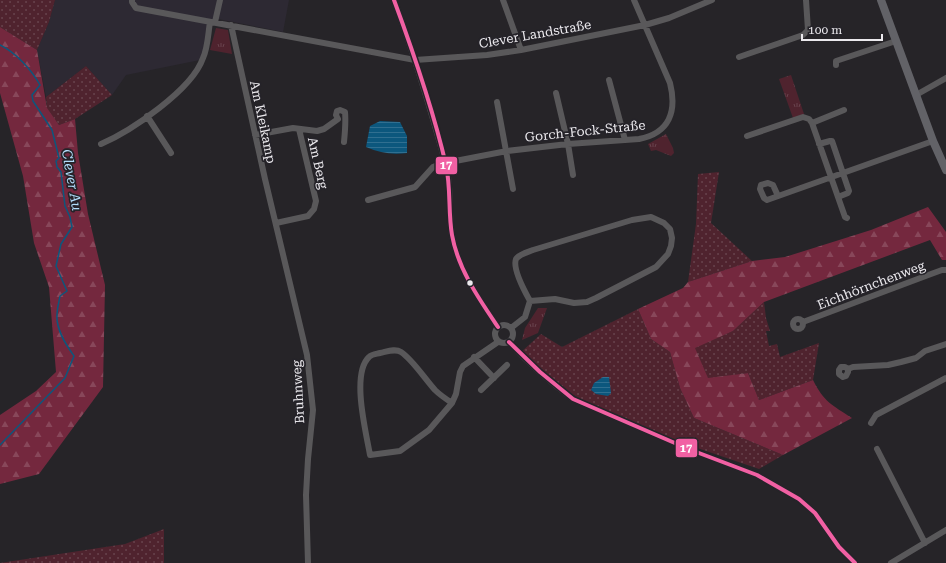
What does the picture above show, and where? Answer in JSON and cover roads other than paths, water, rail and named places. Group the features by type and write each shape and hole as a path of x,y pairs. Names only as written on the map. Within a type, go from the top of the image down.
{"main road":[{"path":"882,0 933,141 946,170"}],"street":[{"name":"Clever Landstraße","path":"132,0 136,8 415,60 487,55 521,50 644,25 669,18 712,0"},
{"path":"101,144 137,125 170,99 190,80 203,60 220,0"},
{"path":"394,0 415,60 445,163 451,195 450,219 456,249 474,291 498,327"},
{"path":"503,0 521,50"},
{"name":"Gorch-Fock-Straße","path":"368,200 415,187 433,167 445,163 507,151 650,137 667,124 672,112 674,96 670,83 634,0"},
{"path":"739,58 803,35 808,30 806,0"},
{"name":"Am Kleikamp","path":"231,25 276,223"},
{"path":"836,65 836,61 896,41"},
{"path":"916,95 946,78"},
{"path":"610,80 625,140"},
{"path":"556,93 568,144 573,175"},
{"path":"498,102 513,189"},
{"path":"812,123 844,110"},
{"path":"147,116 170,153"},
{"path":"747,136 803,118 809,119 812,123 845,217 847,218"},
{"path":"255,135 293,128 317,131 324,129 341,119 346,124 344,142"},
{"name":"Am Berg","path":"276,223 308,216 314,209 316,201 298,129"},
{"path":"819,144 830,140 832,141 849,191 848,193 838,197"},
{"path":"778,196 933,141"},
{"path":"511,328 525,317 530,301 516,268 516,260 520,255 632,220 651,217 664,223 670,230 672,238 668,254 656,267 619,287 587,302 574,303 555,299 530,301"},
{"name":"Bruhnweg","path":"276,223 304,338 313,410 306,482 308,563"},
{"name":"Eichhörnchenweg","path":"803,322 930,274 946,270"},
{"path":"452,404 436,391 401,352 396,350 372,354 363,365 360,372 360,393 370,455 400,451 429,430 452,404 456,394 460,372 463,366 474,357 498,342 502,344 510,342 513,337 513,331 511,328 506,325 498,327 495,333 498,342"},
{"path":"510,342 526,360 573,399 691,450 757,475 799,500 815,513 839,547 855,563"},
{"path":"848,369 853,367 888,365 901,362 916,358 925,351 946,344"},
{"path":"474,357 494,378"},
{"path":"481,390 507,365"},
{"path":"871,423 876,415 946,378"},
{"path":"877,449 925,543"},
{"path":"891,563 945,532"}],"water":[{"path":"380,121 400,122 407,136 407,153 386,153 366,147 370,126"},
{"path":"603,377 609,377 611,393 608,396 596,394 591,390 594,383"}],"waterway":[{"name":"Clever Au","path":"0,45 12,52 23,62 40,85 32,95 33,101 52,130 59,158 56,161 57,167 61,172 65,206 70,217 72,227 61,244 56,266 67,291 60,296 57,310 57,321 62,337 74,356 65,378 0,445"}]}
